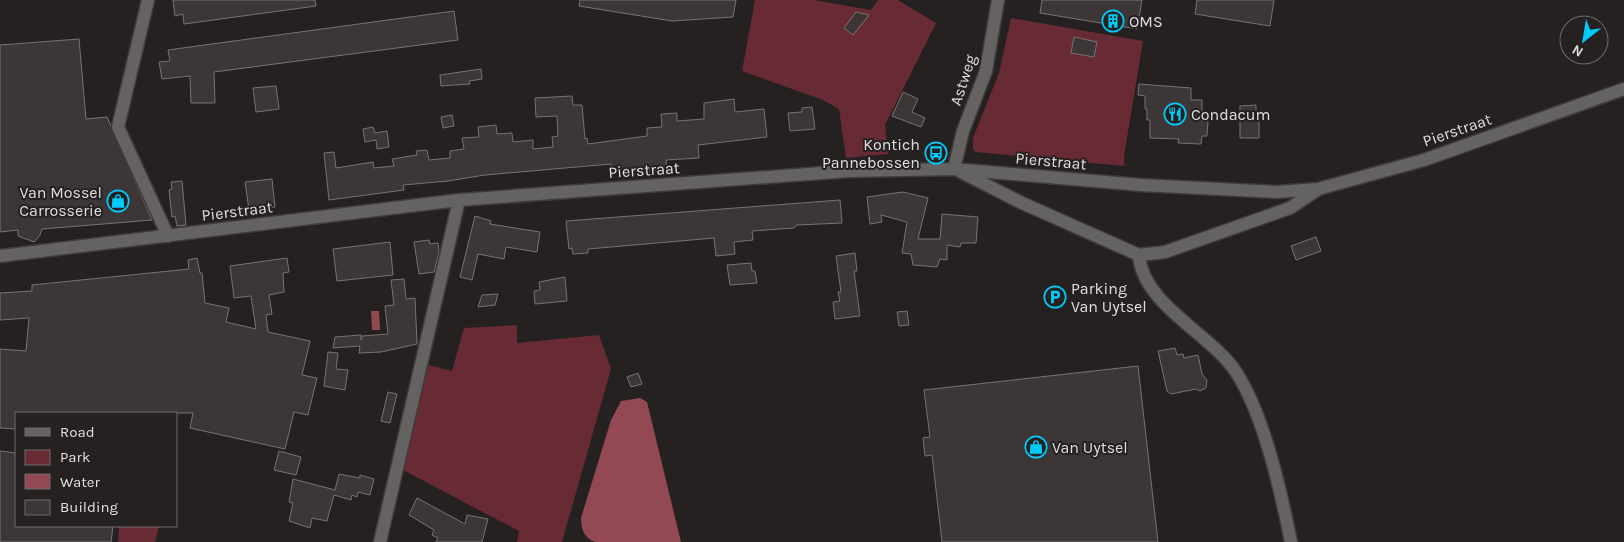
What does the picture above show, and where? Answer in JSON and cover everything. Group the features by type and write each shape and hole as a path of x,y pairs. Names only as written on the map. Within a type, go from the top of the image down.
{"street":[{"path":"148,0 118,127 168,236"},
{"name":"Astweg","path":"954,169 963,131 986,72 998,0"},
{"name":"Pierstraat","path":"0,256 459,200 849,171 954,169 1150,185 1276,192 1318,189 1424,160 1624,88"},
{"path":"954,169 1022,203 1139,255 1165,252 1290,208 1318,189"},
{"path":"380,542 459,200"},
{"path":"1139,255 1141,271 1146,280 1178,316 1229,362 1246,390 1274,471 1291,542"}],"green space":[{"path":"755,0 814,0 871,10 878,0 898,0 936,23 885,125 888,154 846,158 839,109 823,100 742,71"},
{"path":"1011,18 1143,41 1124,156 1124,166 976,152 973,149 973,138 999,73"},
{"path":"517,325 517,343 599,335 611,369 562,542 517,542 519,531 403,470 428,365 452,371 464,328"},
{"path":"119,527 159,527 155,542 118,542"}],"water":[{"path":"371,311 379,311 380,330 372,330"},
{"path":"640,398 647,402 681,542 595,542 584,533 581,518 611,420 621,401"}],"building":[{"path":"173,0 315,0 316,6 184,24 183,14 175,16"},
{"path":"580,0 736,0 733,17 672,21 579,6"},
{"name":"OMS","path":"1042,0 1142,0 1137,29 1040,13"},
{"path":"1197,0 1274,0 1270,26 1195,14"},
{"path":"454,11 458,40 214,72 215,103 191,103 190,76 162,79 159,62 170,61 168,50"},
{"path":"856,12 869,15 853,35 844,28"},
{"path":"1074,37 1097,42 1094,57 1071,53"},
{"path":"79,39 86,119 107,117 152,220 42,229 34,242 18,236 18,230 0,232 0,45"},
{"path":"481,69 482,79 469,81 470,84 441,86 440,75"},
{"name":"Condacum","path":"1139,84 1191,88 1191,100 1202,100 1202,121 1208,121 1207,136 1202,136 1201,144 1178,143 1179,139 1150,138 1150,120 1147,120 1145,96 1138,95"},
{"path":"276,86 279,109 256,112 253,88"},
{"path":"903,92 918,99 912,112 925,118 921,127 892,116"},
{"path":"572,96 573,105 582,105 585,139 587,138 588,144 647,136 647,128 662,127 661,114 677,113 677,121 704,119 704,103 734,99 735,112 764,109 767,137 698,145 699,158 666,160 667,170 611,173 611,164 485,175 403,185 404,190 329,200 324,153 334,152 336,168 373,162 374,168 394,166 392,159 417,155 416,151 427,150 429,160 450,158 450,151 464,149 462,138 479,137 478,127 496,125 497,134 512,133 513,142 533,140 533,149 553,147 552,137 558,136 557,116 536,117 535,98"},
{"path":"1256,105 1256,111 1259,111 1259,138 1240,138 1240,106"},
{"path":"812,107 815,129 790,131 788,113 802,112 802,108"},
{"path":"452,115 454,126 443,128 441,117"},
{"path":"373,127 375,133 387,131 389,147 377,149 376,140 365,142 363,129"},
{"path":"272,179 275,207 249,210 245,182"},
{"path":"182,181 186,225 177,226 175,216 172,217 169,190 172,189 171,182"},
{"path":"903,192 928,198 918,239 940,239 942,214 978,217 976,243 961,243 960,247 947,245 947,260 940,259 937,267 913,265 911,254 902,253 907,222 881,215 882,222 870,224 867,197"},
{"path":"840,200 842,223 797,225 794,228 752,231 753,240 734,242 735,254 716,256 714,238 588,249 588,253 573,254 572,248 569,249 566,221"},
{"path":"475,216 491,221 490,224 540,232 537,252 506,247 504,259 478,254 472,280 460,277"},
{"path":"1316,237 1321,251 1296,260 1291,246"},
{"path":"429,240 430,244 438,243 439,252 434,272 419,274 414,242"},
{"path":"390,242 393,275 337,281 333,249"},
{"path":"855,253 857,271 854,271 860,316 835,319 833,302 840,301 838,292 841,292 836,256"},
{"path":"197,258 200,273 202,273 205,303 229,308 226,322 256,329 251,296 234,298 230,266 287,258 289,272 283,273 284,292 269,295 272,314 266,315 268,332 310,341 302,375 317,378 308,415 294,412 285,449 190,428 193,413 15,412 15,429 0,428 0,349 26,351 29,318 0,320 0,293 32,291 32,285 189,269 188,260"},
{"path":"751,263 752,271 755,271 757,283 730,285 727,265"},
{"path":"565,277 567,301 535,304 534,291 540,290 539,282"},
{"path":"404,279 406,299 415,298 417,344 381,352 359,353 360,346 333,348 335,337 361,335 361,340 362,336 388,334 385,306 394,305 391,280"},
{"path":"498,294 495,305 478,307 482,295"},
{"path":"907,311 909,325 899,326 897,312"},
{"path":"1175,348 1177,355 1183,354 1184,358 1198,355 1202,374 1207,380 1206,388 1200,391 1196,389 1171,394 1167,391 1158,351"},
{"path":"328,352 338,353 336,369 348,370 345,390 324,386"},
{"name":"Van Uytsel","path":"1138,366 1158,542 942,542 932,455 925,456 923,438 930,437 924,390"},
{"path":"638,373 642,384 631,387 627,377"},
{"path":"388,392 397,394 390,423 381,421"},
{"path":"0,451 15,453 15,527 113,527 111,542 0,542"},
{"path":"279,451 301,457 296,475 274,470"},
{"path":"339,474 360,478 360,475 374,479 370,495 358,492 357,497 352,495 351,500 334,495 327,521 312,518 310,528 289,521 293,503 289,502 293,479 335,490"},
{"path":"417,498 465,524 467,515 488,519 482,542 436,542 438,538 432,535 434,530 409,515"}],"place":[{"name":"OMS","path":"1113,21"},
{"name":"Condacum","path":"1175,114"},
{"name":"Kontich Pannebossen","path":"936,153"},
{"name":"Van Mossel Carrosserie","path":"118,201"},
{"name":"Parking Van Uytsel","path":"1055,297"},
{"name":"Van Uytsel","path":"1036,447"}]}
